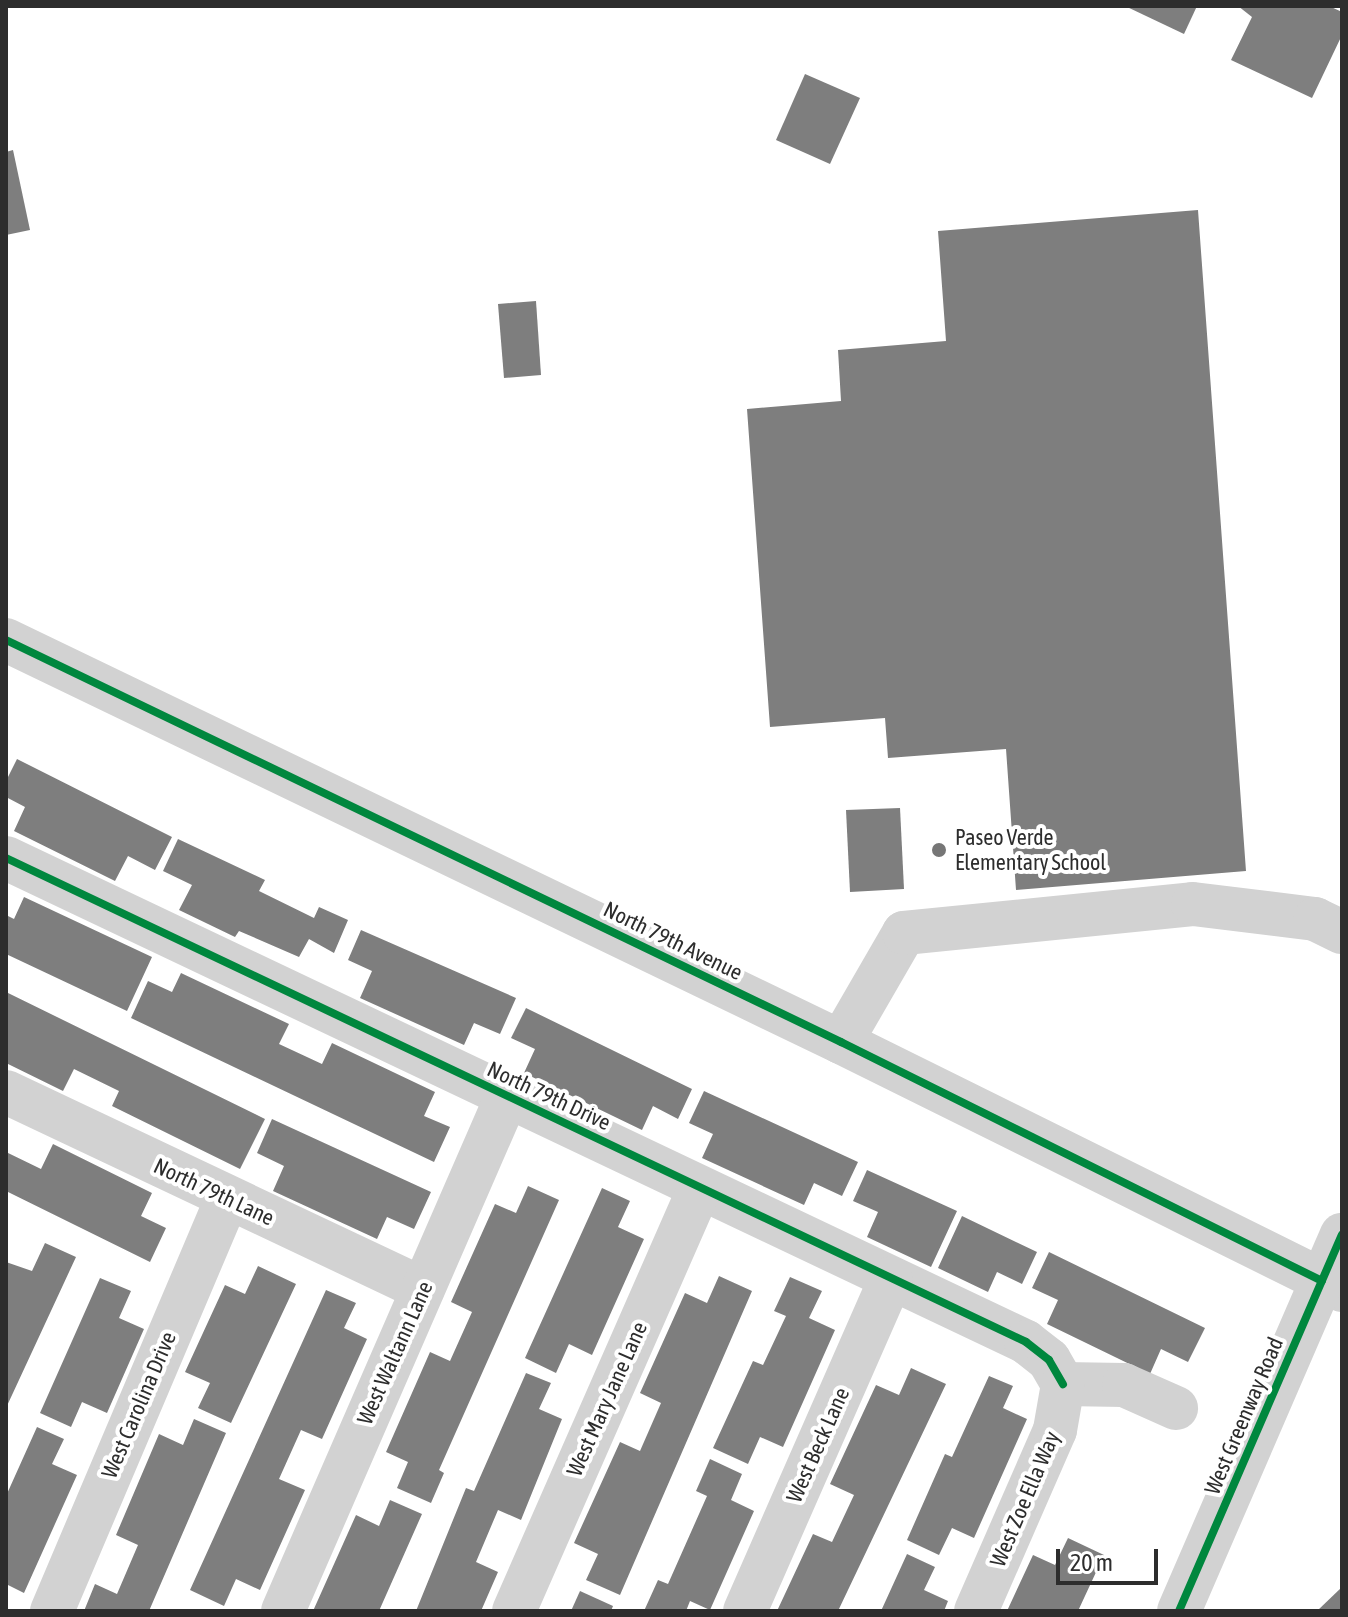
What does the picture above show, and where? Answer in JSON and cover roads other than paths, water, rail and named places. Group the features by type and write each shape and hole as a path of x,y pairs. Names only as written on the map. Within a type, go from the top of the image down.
{"street":[{"name":"North 79th Avenue","path":"6,640 841,1042 1332,1286"},
{"name":"North 79th Drive","path":"6,858 1026,1342 1049,1360 1063,1384"},
{"path":"841,1042 904,933 1193,904 1315,919 1342,932"},
{"name":"North 79th Lane","path":"6,1092 423,1289"},
{"name":"West Waltann Lane","path":"283,1611 507,1096"},
{"name":"West Mary Jane Lane","path":"514,1611 700,1188"},
{"name":"West Carolina Drive","path":"52,1611 227,1198"},
{"name":"West Greenway Road","path":"1179,1611 1332,1286 1342,1235"},
{"name":"West Beck Lane","path":"745,1611 891,1279"},
{"path":"1063,1384 1124,1385 1176,1408"},
{"name":"West Zoe Ella Way","path":"976,1611 1055,1430 1063,1384"}],"place":[{"name":"Paseo Verde Elementary School","path":"939,850"}]}
